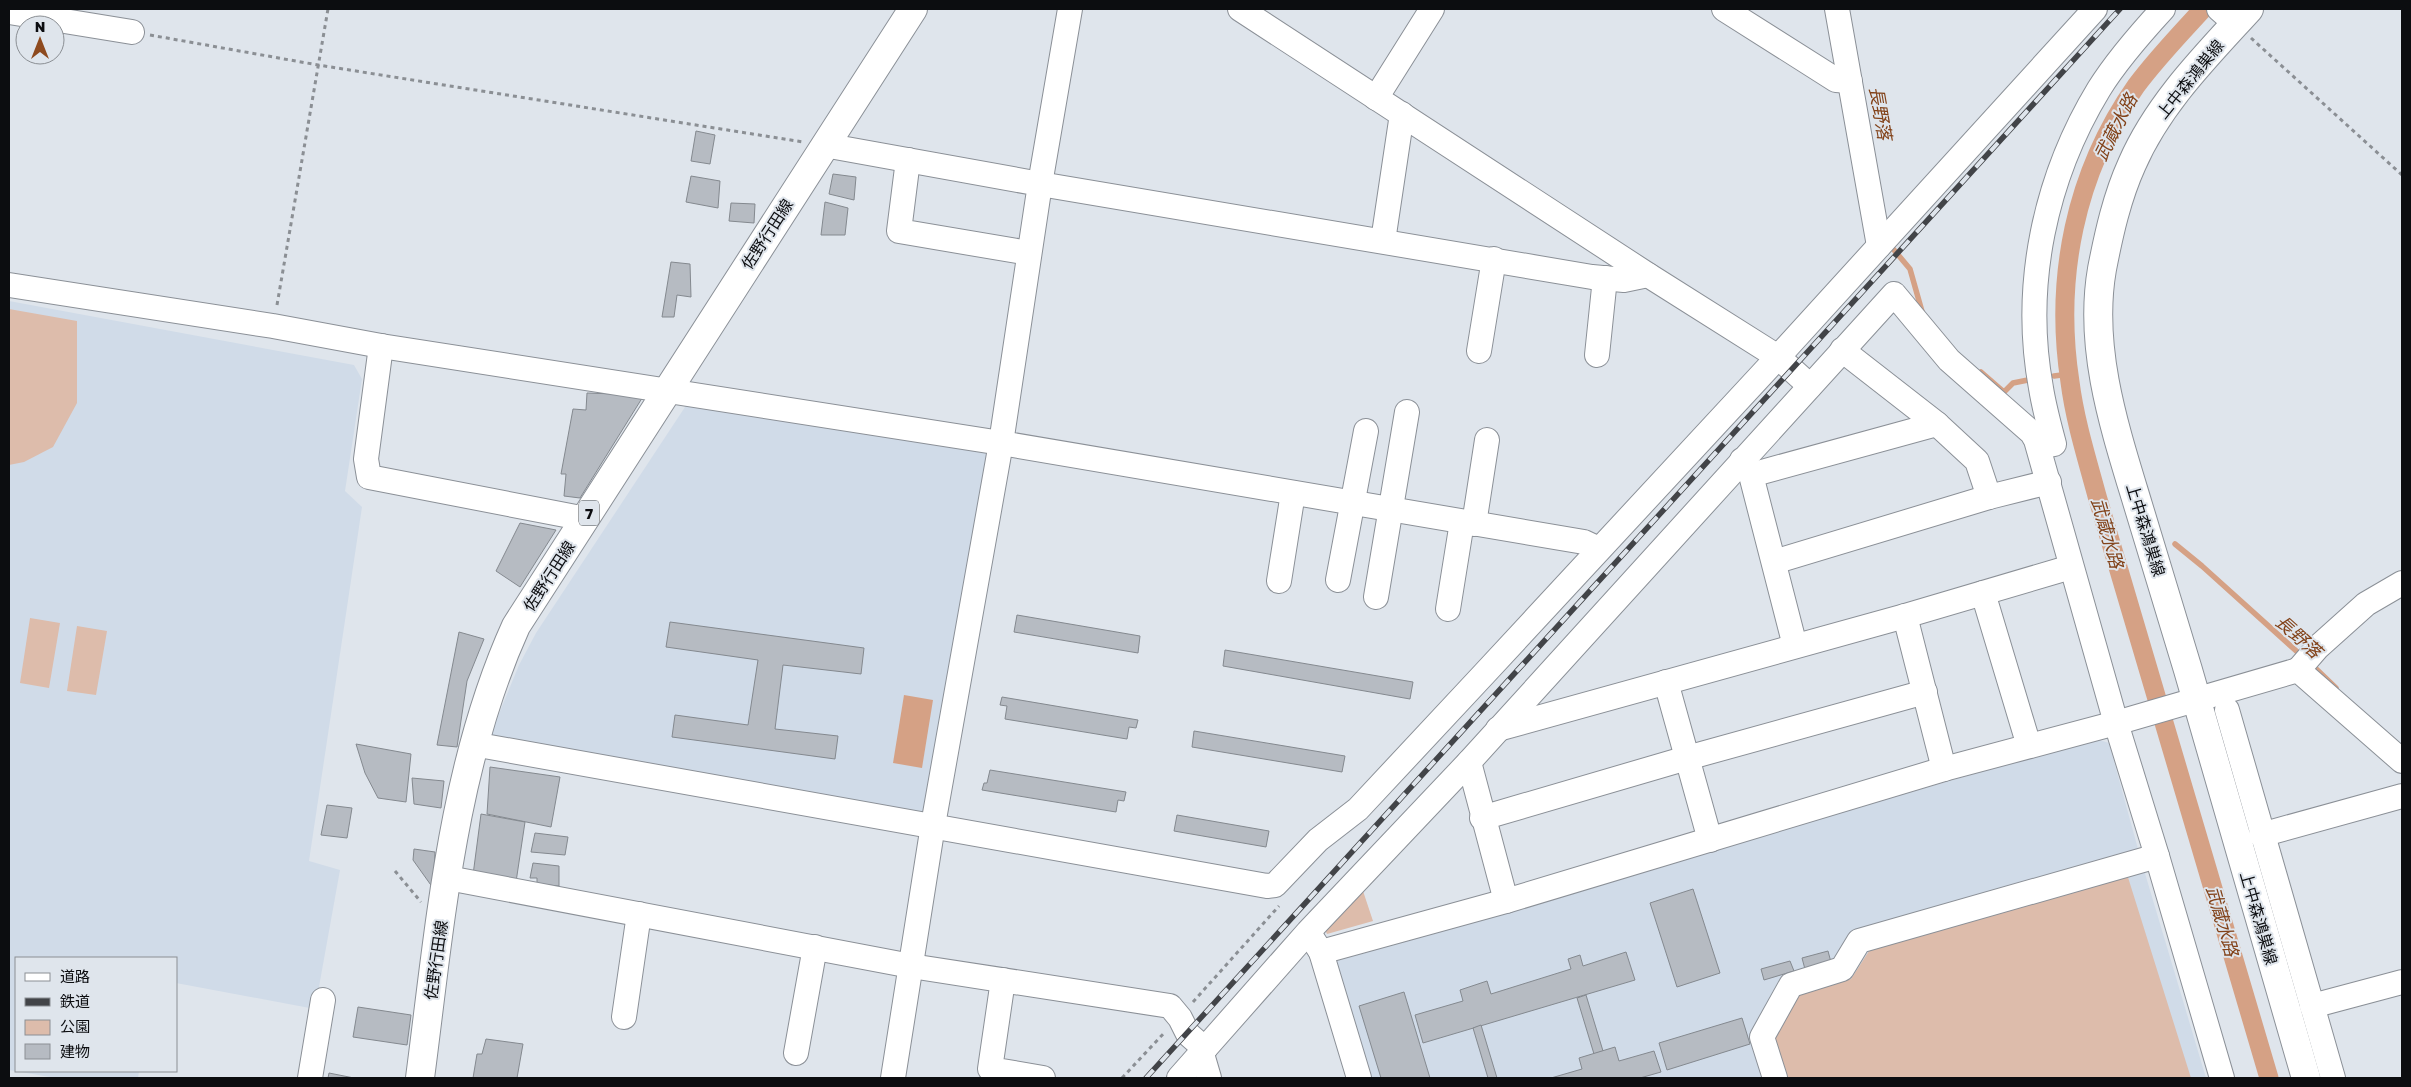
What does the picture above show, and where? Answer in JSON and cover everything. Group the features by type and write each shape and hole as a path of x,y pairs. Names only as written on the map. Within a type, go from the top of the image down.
{"main road":[{"name":"佐野行田線","path":"420,1078 440,926 473,744 501,659 516,626 913,9"},
{"name":"上中森鴻巣線","path":"2232,13 2150,129 2132,163 2118,199 2110,230 2102,272 2099,317 2105,386 2187,701 2306,1078"}],"street":[{"path":"893,1078 933,825 1001,443 1040,184 1070,9"},
{"path":"1240,9 1648,275 1778,357 1810,386"},
{"path":"1376,98 1432,9"},
{"path":"1724,9 1836,80 1850,81"},
{"path":"1837,9 1879,246"},
{"path":"473,744 1267,886 1275,885 1318,840 1358,808 1778,357 2094,9"},
{"path":"2039,447 2054,444 2040,380 2035,298 2044,222 2057,177 2078,127 2100,88 2120,60 2163,9"},
{"path":"9,12 132,32"},
{"path":"1383,240 1402,114"},
{"path":"824,145 1040,184 1605,278 1624,280 1648,275"},
{"path":"908,160 899,231 1030,253"},
{"path":"1479,351 1494,259"},
{"path":"1597,355 1605,278"},
{"path":"9,286 273,326 382,346 1001,443 1584,542 1599,548"},
{"path":"1179,1078 1308,932 1746,467 1810,386 1894,294 1949,360 2032,433 2039,447 2116,723 2222,1078"},
{"path":"382,346 366,459 369,477 586,519"},
{"path":"1842,350 1937,424 1977,460 1989,497"},
{"path":"1376,597 1407,412"},
{"path":"1746,467 1937,424"},
{"path":"1338,580 1366,431"},
{"path":"1448,609 1487,440"},
{"path":"1746,467 1774,562 1795,646"},
{"path":"1774,562 1989,497 2049,482"},
{"path":"1279,581 1293,493"},
{"path":"1498,729 1905,616 2071,566"},
{"path":"1321,952 1506,901 1944,769 2116,723 2187,701 2307,660 2366,604 2402,583"},
{"path":"1983,592 2029,746"},
{"path":"1905,616 1944,769"},
{"path":"2307,660 2402,761"},
{"path":"1666,682 1710,840"},
{"path":"1482,818 1687,758 1925,692"},
{"path":"2227,710 2333,1078"},
{"path":"1469,762 1482,818 1506,901"},
{"path":"2262,835 2402,796"},
{"path":"1775,1078 1762,1037 1791,985 1842,969 1859,941 2157,856"},
{"path":"448,878 911,966 1170,1006 1180,1018 1188,1034 1204,1051 1209,1078"},
{"path":"624,1017 639,914"},
{"path":"1308,932 1321,952 1359,1078"},
{"path":"796,1053 815,947"},
{"path":"1003,980 990,1069 1043,1078"},
{"path":"2312,1006 2402,982"},
{"path":"310,1078 323,1000"}],"path":[{"path":"273,326 328,9"},
{"path":"2232,13 2402,175"},
{"path":"132,32 318,64 824,145"},
{"path":"395,871 440,926"},
{"path":"1191,1005 1281,903"},
{"path":"1122,1078 1168,1029"}],"shaded area":[{"path":"9,301 354,365 362,379 345,491 362,507 309,861 340,870 315,1009 178,983 178,957 15,957 15,1071 9,1070"},
{"path":"689,401 991,450 923,812 489,738 519,665 536,633"},
{"path":"904,695 933,700 922,768 893,763"},
{"path":"2096,739 2109,743 2141,860 2206,1078 1369,1078 1336,964 1337,957"},
{"path":"21,1072 139,1072 138,1078 56,1078"}],"green space":[{"path":"9,309 77,321 77,403 53,447 24,462 9,465"},
{"path":"30,618 60,623 49,688 20,683"},
{"path":"77,626 107,631 96,695 67,691"},
{"path":"2126,871 2191,1078 1785,1078 1772,1038 1798,993 1851,979 1869,951"},
{"path":"1360,882 1373,921 1327,934 1322,923"}],"building":[{"path":"696,131 715,135 710,164 691,161"},
{"path":"833,174 856,177 854,200 829,194"},
{"path":"691,176 720,181 718,208 686,202"},
{"path":"825,202 848,208 845,235 821,235"},
{"path":"731,203 755,204 754,223 729,221"},
{"path":"671,262 690,264 691,297 677,295 674,317 662,317"},
{"path":"587,393 644,395 580,498 564,496 566,474 561,474 573,409 586,410"},
{"path":"520,523 556,530 520,587 496,571"},
{"path":"1017,615 1140,636 1138,653 1014,632"},
{"path":"670,622 864,648 861,674 783,665 775,729 838,736 835,759 672,737 675,715 748,725 758,660 666,647"},
{"path":"459,632 484,639 467,681 457,747 437,745"},
{"path":"1225,650 1413,682 1410,699 1223,666"},
{"path":"1002,697 1138,720 1136,728 1129,727 1127,739 1005,719 1007,706 1000,705"},
{"path":"1194,731 1345,756 1342,772 1192,747"},
{"path":"356,744 411,754 406,802 378,798 365,773"},
{"path":"490,767 560,777 551,827 487,814"},
{"path":"990,770 1126,792 1124,801 1118,800 1116,812 982,790 984,783 987,783"},
{"path":"412,778 444,781 441,808 414,804"},
{"path":"327,805 352,808 347,838 321,835"},
{"path":"481,814 525,822 516,882 473,875"},
{"path":"1177,815 1269,831 1266,847 1174,831"},
{"path":"535,833 568,837 565,855 531,852"},
{"path":"414,849 435,852 433,888 413,860"},
{"path":"533,863 559,866 559,886 537,884 537,878 530,878"},
{"path":"1693,889 1720,973 1677,987 1650,903"},
{"path":"1828,951 1832,966 1806,973 1802,958"},
{"path":"1626,952 1635,980 1423,1043 1415,1015 1463,1001 1460,990 1487,981 1491,994 1571,969 1568,959 1580,955 1583,966"},
{"path":"1790,961 1794,971 1764,980 1761,969"},
{"path":"1404,992 1430,1078 1381,1078 1359,1006"},
{"path":"1586,995 1603,1051 1594,1054 1577,998"},
{"path":"358,1007 411,1015 407,1045 353,1037"},
{"path":"1742,1018 1750,1044 1667,1070 1659,1043"},
{"path":"1481,1025 1497,1078 1488,1078 1473,1028"},
{"path":"486,1039 523,1044 517,1078 473,1078 477,1054 482,1054"},
{"path":"1615,1047 1619,1061 1654,1051 1661,1072 1640,1078 1551,1078 1582,1069 1579,1058"},
{"path":"329,1073 354,1078 328,1078"}],"waterway":[{"name":"武蔵水路","path":"2203,9 2160,56 2136,86 2115,119 2098,154 2084,190 2074,228 2065,304 2066,343 2072,397 2089,468 2269,1078"},
{"name":"長野落","path":"1889,244 1910,269 1923,315"},
{"name":"長野落","path":"1981,372 2004,392 2013,383 2028,380"},
{"path":"2054,376 2069,374"},
{"name":"長野落","path":"2175,544 2303,657"},
{"name":"長野落","path":"2310,663 2336,688"}],"railway":[{"path":"1146,1078 2120,9"}]}
